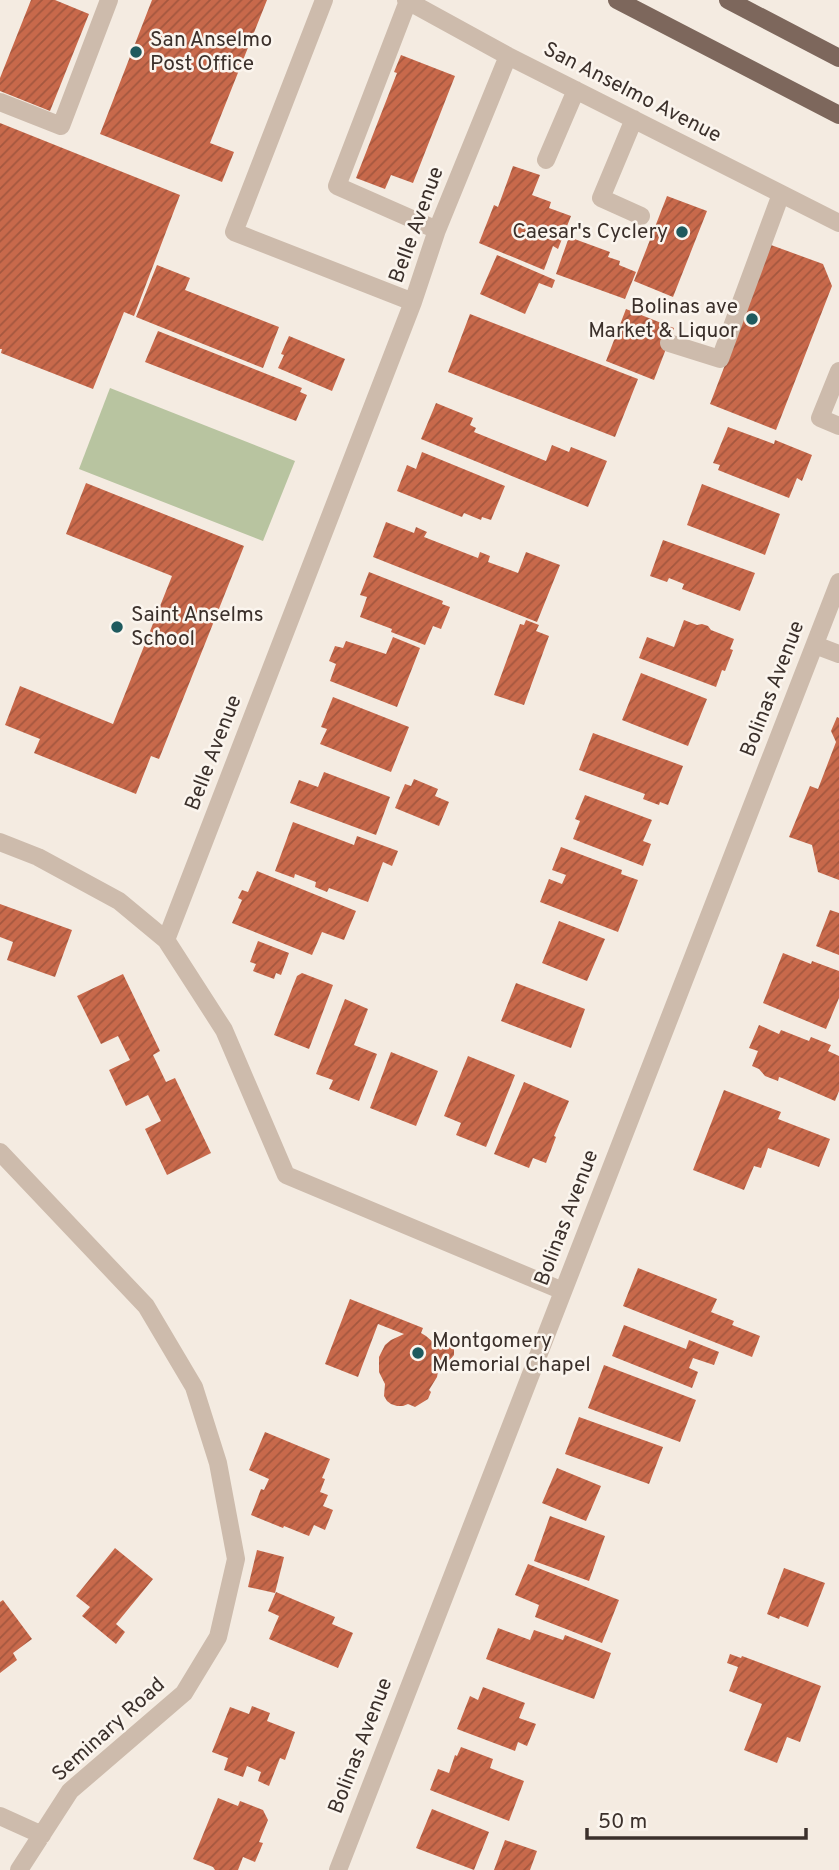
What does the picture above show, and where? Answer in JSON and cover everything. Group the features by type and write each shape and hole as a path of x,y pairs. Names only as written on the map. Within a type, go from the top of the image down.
{"main road":[{"path":"617,0 839,116"},
{"path":"728,0 839,58"}],"street":[{"path":"0,103 61,126 109,0"},
{"path":"324,0 234,232 413,302"},
{"path":"407,1 337,186 437,230"},
{"name":"San Anselmo Avenue","path":"407,1 508,56 839,223"},
{"name":"Belle Avenue","path":"166,940 413,302 437,230 508,56"},
{"path":"546,160 576,90"},
{"path":"634,119 601,198 641,216"},
{"path":"669,343 720,359 781,194"},
{"path":"839,371 820,418 839,426"},
{"name":"Bolinas Avenue","path":"338,1870 839,582"},
{"path":"815,645 839,654"},
{"path":"0,842 38,858 119,901 166,940 224,1030 286,1175 563,1291"},
{"name":"Seminary Road","path":"0,1152 146,1306 194,1387 218,1463 236,1559 218,1637 184,1693 70,1791 19,1870"},
{"path":"0,1816 42,1835"}],"green space":[{"path":"110,388 295,461 263,541 79,469"}],"building":[{"path":"31,0 55,0 89,14 50,111 0,91 0,78"},
{"path":"152,0 267,0 210,143 234,152 222,182 100,134"},
{"path":"401,55 455,76 413,183 391,175 385,189 356,178 397,73 394,72"},
{"path":"0,123 180,195 134,316 124,312 93,389 1,353"},
{"path":"513,166 540,175 532,195 551,202 549,208 571,216 558,249 553,246 544,270 479,243 494,205 498,207"},
{"path":"667,196 707,211 673,297 634,281"},
{"path":"569,237 610,252 608,257 620,261 619,265 636,272 625,299 556,274"},
{"path":"771,245 823,264 832,286 776,430 710,404"},
{"path":"497,255 555,280 552,288 539,283 525,314 480,294"},
{"path":"157,265 190,278 185,290 279,327 263,368 136,317"},
{"path":"626,309 674,328 654,380 606,361"},
{"path":"470,314 638,379 615,437 448,372"},
{"path":"158,331 302,388 300,392 307,395 296,421 145,362"},
{"path":"289,336 345,359 332,391 278,368"},
{"path":"436,403 473,418 470,425 476,428 474,432 546,461 552,445 569,452 571,447 607,461 588,507 421,439"},
{"path":"728,427 774,444 775,440 812,455 802,481 797,478 789,498 718,470 720,465 713,463"},
{"path":"422,452 505,486 491,520 482,517 481,520 464,513 462,517 397,491 407,465 416,469"},
{"path":"86,483 244,546 159,759 151,756 136,794 34,753 40,739 5,725 20,686 113,724 172,576 66,534"},
{"path":"702,484 780,514 765,555 687,525"},
{"path":"386,522 414,533 416,527 427,532 424,537 478,558 480,552 490,556 488,562 518,573 526,552 560,565 537,622 373,557"},
{"path":"663,540 755,573 740,611 682,589 684,584 669,578 667,582 650,576"},
{"path":"369,572 443,601 442,604 450,607 441,629 433,626 425,645 360,617 367,597 360,595"},
{"path":"526,620 539,625 536,631 549,636 524,705 494,695 520,624 524,625"},
{"path":"684,620 708,626 711,630 734,639 730,649 733,650 716,687 639,658 647,637 674,647"},
{"path":"393,637 420,648 397,707 330,681 336,664 329,661 335,646 343,648 346,641 386,654"},
{"path":"641,673 707,699 688,746 622,720"},
{"path":"333,697 409,727 391,772 320,744 327,729 321,727"},
{"path":"837,717 839,880 818,872 812,845 789,837 810,786 818,789 836,742 831,731"},
{"path":"593,733 683,766 668,805 660,802 659,805 643,799 645,794 579,770"},
{"path":"324,772 390,797 376,835 290,803 299,780 318,787"},
{"path":"414,779 438,789 435,796 449,802 439,826 395,808 405,784 411,786"},
{"path":"585,795 652,820 643,841 651,844 643,866 573,839 580,821 575,819"},
{"path":"293,822 354,845 357,836 398,851 392,866 383,862 368,902 329,888 327,892 315,887 316,882 295,874 294,878 275,871"},
{"path":"561,847 622,870 621,874 638,880 618,932 540,902 549,879 562,884 566,875 552,870"},
{"path":"257,871 356,911 344,940 322,932 312,955 232,923 242,900 238,898 242,890 248,892"},
{"path":"0,904 72,930 55,977 7,960 13,942 0,937"},
{"path":"830,910 839,913 839,955 816,946"},
{"path":"559,921 605,939 587,981 542,963"},
{"path":"258,941 289,953 281,975 276,973 274,979 253,971 256,964 250,962"},
{"path":"783,953 839,971 839,998 826,1029 763,1003"},
{"path":"302,973 333,985 309,1049 274,1035 297,976"},
{"path":"123,974 160,1051 153,1055 166,1082 175,1078 211,1153 167,1175 145,1129 161,1121 148,1095 126,1106 109,1070 130,1060 118,1036 101,1044 77,996"},
{"path":"516,983 585,1009 571,1048 501,1021"},
{"path":"345,999 368,1009 354,1045 377,1054 359,1101 329,1089 333,1080 316,1074"},
{"path":"759,1025 779,1034 781,1030 809,1041 811,1037 831,1045 828,1051 839,1056 839,1091 835,1101 782,1078 779,1077 778,1081 765,1076 752,1066 758,1051 749,1048"},
{"path":"391,1052 438,1071 416,1126 370,1108"},
{"path":"468,1056 515,1075 486,1147 456,1135 461,1123 444,1116"},
{"path":"524,1082 569,1101 546,1163 533,1158 529,1168 494,1154"},
{"path":"724,1090 781,1112 778,1119 830,1139 819,1167 768,1148 761,1168 754,1166 744,1190 693,1170"},
{"path":"638,1268 717,1299 711,1312 734,1321 732,1325 760,1336 752,1357 623,1306"},
{"name":"Montgomery Memorial Chapel","path":"350,1299 423,1328 421,1333 434,1343 445,1339 452,1343 454,1355 449,1361 440,1361 428,1399 415,1407 408,1404 397,1406 387,1401 384,1396 385,1384 379,1372 379,1357 385,1345 404,1334 378,1324 358,1377 325,1364"},
{"path":"624,1325 686,1349 689,1340 719,1352 714,1365 693,1358 689,1368 698,1372 692,1388 612,1356"},
{"path":"604,1365 696,1400 680,1442 588,1408"},
{"path":"579,1417 663,1447 649,1484 565,1454"},
{"path":"265,1432 330,1459 322,1478 325,1479 320,1492 328,1495 323,1506 333,1510 325,1530 314,1525 309,1536 251,1515 261,1489 264,1490 269,1479 249,1470"},
{"path":"557,1468 601,1486 586,1521 542,1503"},
{"path":"550,1516 605,1536 589,1581 534,1561"},
{"path":"115,1548 153,1579 116,1624 125,1632 116,1644 82,1616 90,1607 76,1596"},
{"path":"257,1550 284,1557 275,1593 248,1587"},
{"path":"528,1564 619,1600 602,1643 535,1617 539,1605 515,1595"},
{"path":"784,1568 825,1583 808,1627 767,1614"},
{"path":"276,1592 335,1617 332,1624 353,1633 338,1668 269,1639 279,1616 268,1611"},
{"path":"3,1600 32,1639 13,1653 17,1660 0,1673 0,1602"},
{"path":"498,1628 530,1640 534,1630 563,1640 565,1635 611,1653 594,1699 486,1659"},
{"path":"730,1654 821,1686 800,1742 787,1737 777,1763 744,1750 762,1704 729,1691 738,1667 727,1663"},
{"path":"483,1687 525,1703 519,1718 536,1724 527,1746 518,1742 515,1751 457,1729 470,1696 478,1700"},
{"path":"252,1706 270,1713 267,1721 295,1732 285,1760 280,1758 269,1786 258,1781 261,1772 247,1766 243,1777 224,1770 228,1758 212,1752 230,1707 249,1714"},
{"path":"461,1747 493,1759 490,1768 524,1781 509,1821 430,1790 438,1769 449,1773"},
{"path":"218,1798 238,1806 240,1801 263,1810 268,1820 255,1862 243,1857 238,1870 215,1870 193,1859"},
{"path":"432,1809 489,1832 474,1870 416,1848"},
{"path":"505,1840 537,1851 530,1870 494,1870"}],"place":[{"name":"San Anselmo Post Office","path":"136,52"},
{"name":"Caesar's Cyclery","path":"682,232"},
{"name":"Bolinas ave Market & Liquor","path":"752,319"},
{"name":"Saint Anselms School","path":"117,627"},
{"name":"Montgomery Memorial Chapel","path":"418,1353"}]}
